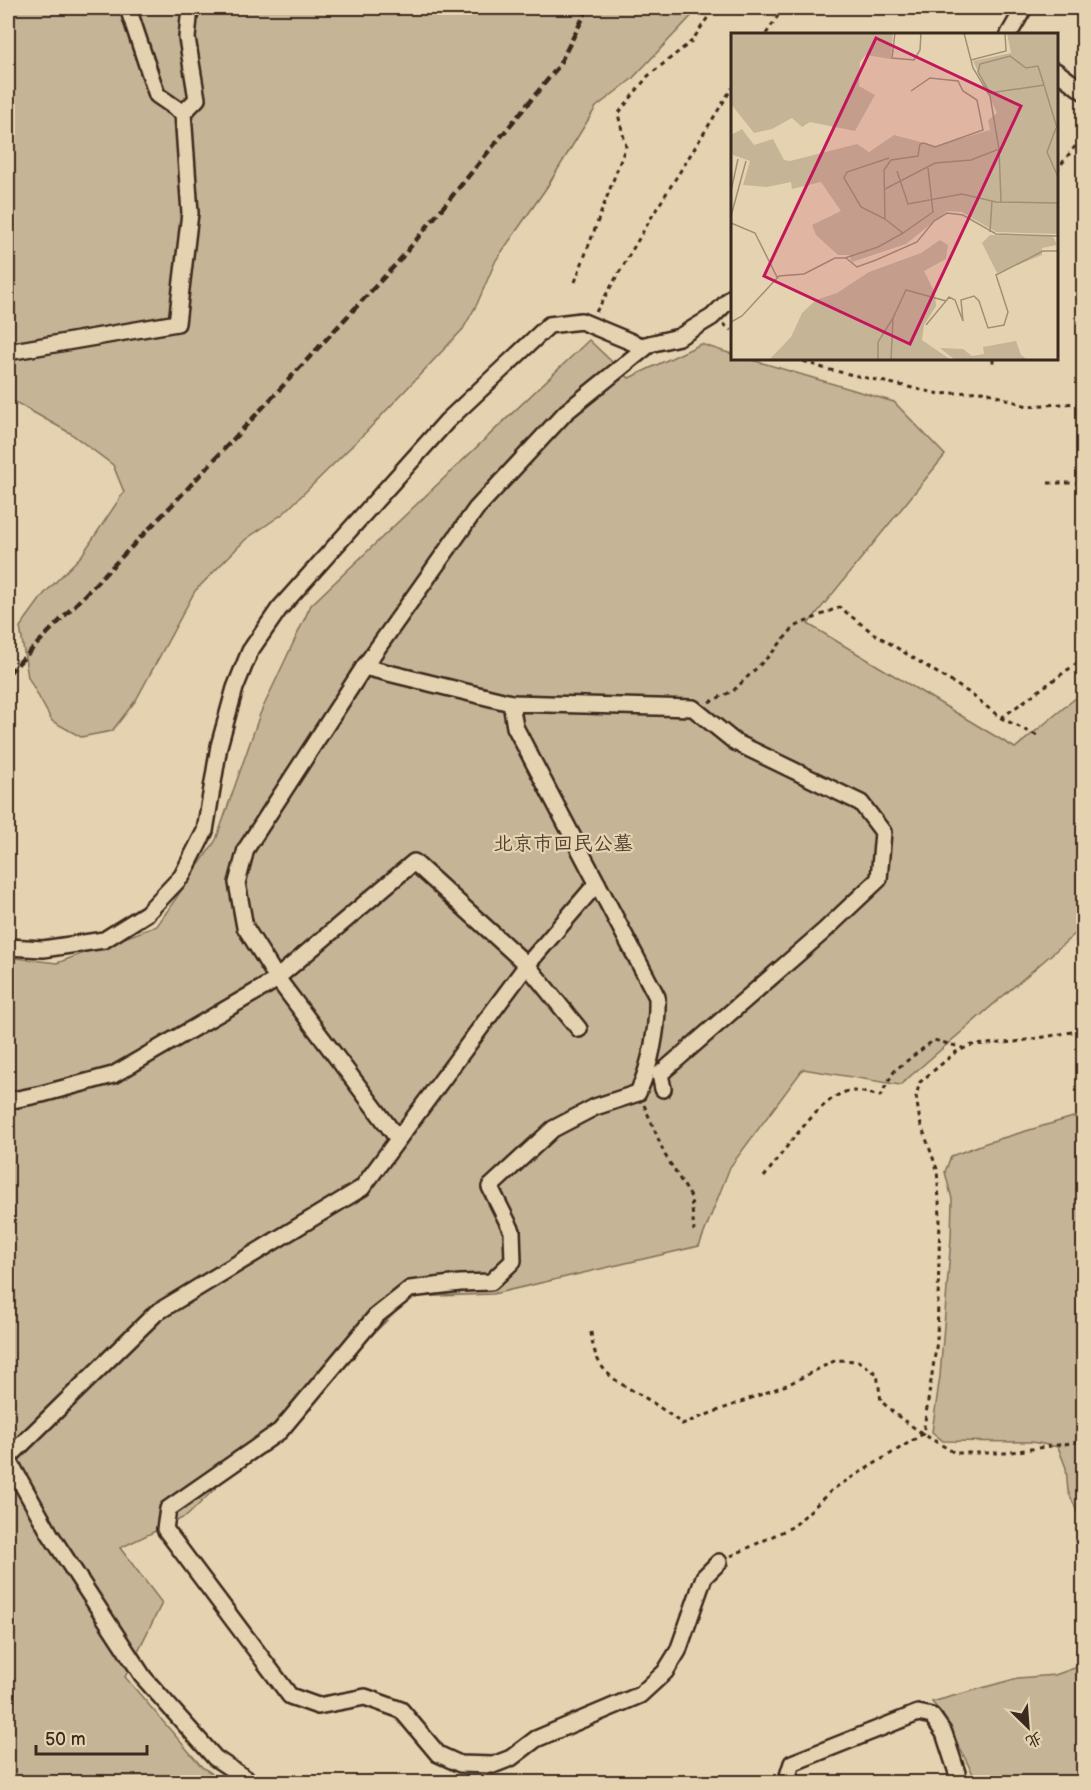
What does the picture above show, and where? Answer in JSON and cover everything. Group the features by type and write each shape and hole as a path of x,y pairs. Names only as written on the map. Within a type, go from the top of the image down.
{"street":[{"path":"128,8 157,95 183,113"},
{"path":"8,352 177,323 190,213 183,113 197,99 187,38 190,8"},
{"path":"1011,33 1024,8"},
{"path":"1058,73 1083,92"},
{"path":"8,946 43,950 104,940 147,913 182,876 205,831 219,746 235,688 250,651 279,609 447,421 549,325 581,321 641,346 679,337 712,317 731,298"},
{"path":"398,1139 277,978 245,927 237,883 246,849 364,667 476,509 566,412 650,344"},
{"path":"364,667 511,703 693,708 735,742 861,803 883,832 879,879 824,931 660,1074 663,1089"},
{"path":"511,703 515,727 657,997 657,1017 645,1079 638,1093 595,1107 553,1129 490,1186 512,1231 513,1261 491,1282 410,1289 376,1316 280,1431 168,1509 165,1529 290,1696 318,1706 365,1697 401,1710 438,1754 460,1764 493,1765 511,1758 536,1739 640,1695 665,1672 678,1651 704,1577 719,1562"},
{"path":"8,1101 113,1075 277,978 414,862 527,965 579,1029"},
{"path":"236,1780 144,1678 50,1534 8,1458 156,1313 362,1188 527,965 597,882"},
{"path":"786,1782 792,1763 918,1713 932,1716 944,1734 960,1782"}],"path":[{"path":"575,282 626,146 618,114 648,76 692,41 714,8"},
{"path":"767,33 783,8"},
{"path":"589,324 651,218 731,90"},
{"path":"1058,168 1083,135"},
{"path":"801,360 826,369 940,394 983,391 1027,406 1083,401"},
{"path":"993,360 993,366"},
{"path":"1048,483 1083,483"},
{"path":"693,708 733,691 771,654 794,627 839,607 873,633 968,692 1001,718 1040,737"},
{"path":"1001,718 1083,658"},
{"path":"923,1434 937,1341 940,1217 936,1169 920,1122 916,1096 920,1082 956,1052 972,1045 1015,1042 1083,1030"},
{"path":"764,1177 816,1113 833,1097 851,1090 880,1096 895,1070 934,1040 965,1048"},
{"path":"638,1093 665,1155 691,1197 694,1231"},
{"path":"591,1332 601,1366 614,1380 651,1401 682,1424 789,1384 836,1360 858,1361 877,1374 881,1401 923,1434 955,1453 1005,1453 1083,1442"},
{"path":"719,1562 794,1526 833,1489 923,1434"}],"green space":[{"path":"8,8 699,8 632,79 596,107 547,187 496,260 477,304 463,329 366,432 284,513 246,539 195,591 136,700 112,731 81,737 52,721 28,677 20,627 44,594 82,555 124,492 113,465 70,433 8,398"},
{"name":"北京市回民公墓","path":"589,340 629,378 701,344 731,354 731,360 752,360 894,402 945,455 808,624 1015,748 1083,692 1083,927 900,1085 803,1069 730,1167 699,1246 493,1294 411,1297 187,1516 120,1548 162,1603 125,1677 202,1767 225,1782 8,1782 8,957 57,963 157,926 216,840 260,714 311,605"},
{"path":"1073,1117 1084,1117 1083,1525 1068,1491 1066,1468 1058,1447 1032,1442 943,1441 932,1432 940,1376 951,1238 952,1199 945,1172 951,1156"},
{"path":"1083,1665 1083,1782 977,1782 943,1715 932,1702 1018,1678 1055,1675"}],"railway":[{"path":"8,674 174,503 398,262 558,67 588,8"}]}
